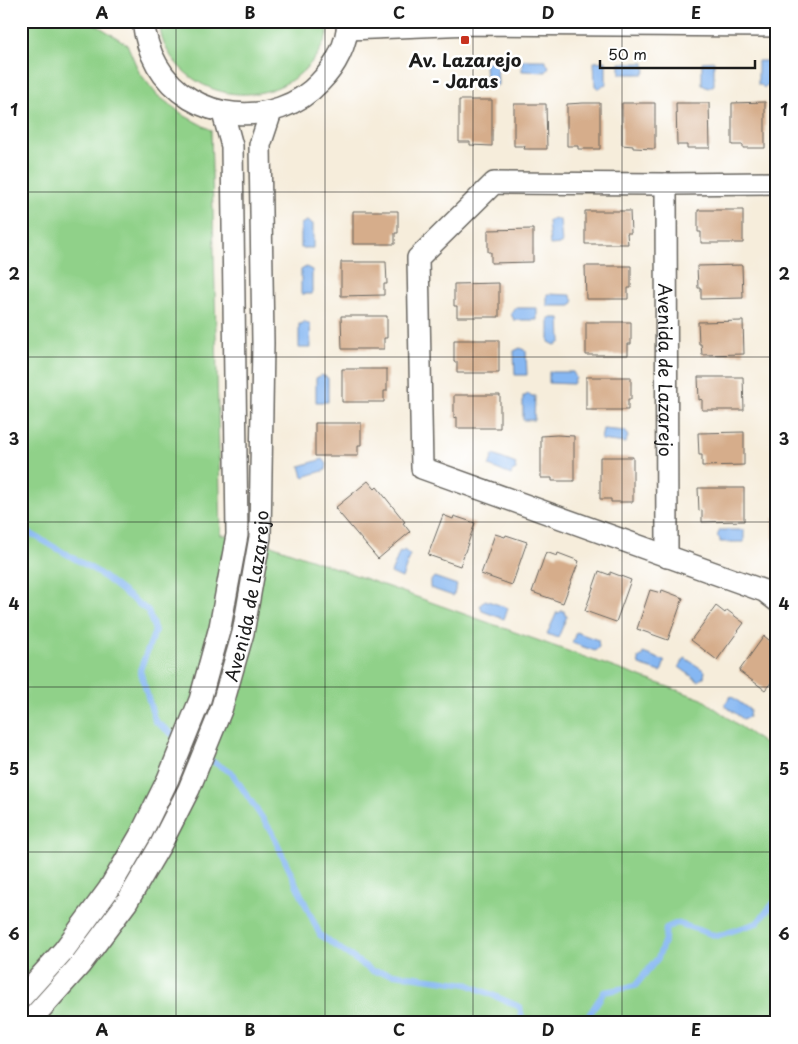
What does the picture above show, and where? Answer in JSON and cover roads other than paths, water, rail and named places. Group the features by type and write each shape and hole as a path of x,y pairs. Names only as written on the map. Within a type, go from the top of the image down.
{"street":[{"path":"143,21 146,40 157,66 175,87 197,103 223,113 247,115 271,112 294,104 313,90 330,73 341,52 348,25 471,23 777,26"},
{"name":"Avenida de Lazarejo","path":"28,1023 80,965 127,902 162,844 189,788 221,710 243,633 260,537 263,343 260,145 271,112"},
{"name":"Avenida de Lazarejo","path":"21,998 64,950 109,889 141,834 168,779 200,700 220,627 237,535 232,146 223,113"},
{"path":"777,183 494,183 418,258 422,468 764,591 777,600"},
{"name":"Avenida de Lazarejo","path":"666,184 666,557"}],"water":[{"path":"522,60 546,60 549,66 546,72 522,71"},
{"path":"497,61 498,85 492,88 486,85 485,62"},
{"path":"606,61 606,85 603,85 600,89 595,86 594,62"},
{"path":"714,61 714,85 708,88 702,85 702,62"},
{"path":"758,61 770,61 770,85 764,88 758,85"},
{"path":"620,63 644,63 646,69 644,74 620,74"},
{"path":"554,218 560,220 562,244 550,245 548,221"},
{"path":"307,221 313,224 313,248 301,248 301,224"},
{"path":"306,267 312,270 312,294 301,294 301,270"},
{"path":"547,294 571,295 574,300 571,306 547,306"},
{"path":"514,308 537,308 537,320 514,320 511,314"},
{"path":"549,318 560,318 561,342 555,345 549,342"},
{"path":"304,321 310,324 311,348 299,348 299,324 302,324"},
{"path":"520,348 526,351 527,375 515,375 514,351"},
{"path":"549,372 573,372 576,378 573,384 549,383"},
{"path":"322,375 328,378 328,402 316,402 316,378"},
{"path":"527,394 535,396 534,420 523,420 523,396"},
{"path":"603,429 626,431 628,437 625,443 601,440"},
{"path":"493,455 516,464 516,470 511,475 489,466"},
{"path":"323,459 327,464 326,470 303,477 300,466"},
{"path":"720,530 744,530 744,542 720,542 717,536"},
{"path":"404,550 410,555 402,578 391,573 400,551"},
{"path":"434,577 457,585 453,596 430,588 430,582"},
{"path":"485,600 508,608 504,619 482,611 480,605"},
{"path":"564,611 567,616 558,638 547,634 557,612"},
{"path":"576,632 598,640 599,647 595,651 572,643"},
{"path":"643,653 665,661 661,672 639,665 638,658"},
{"path":"685,658 705,671 704,677 698,681 679,667"},
{"path":"731,696 750,710 749,717 743,719 724,705"}],"waterway":[{"path":"21,528 96,571 148,611 155,631 140,670 155,721 193,750 232,773 271,831 320,935 372,971 467,984 520,1007 523,1023"},
{"path":"584,1023 604,992 635,986 658,958 665,939 666,928 677,923 717,936 757,923 777,899"}],"place":[{"name":"Av. Lazarejo - Jaras","path":"465,40"}]}
